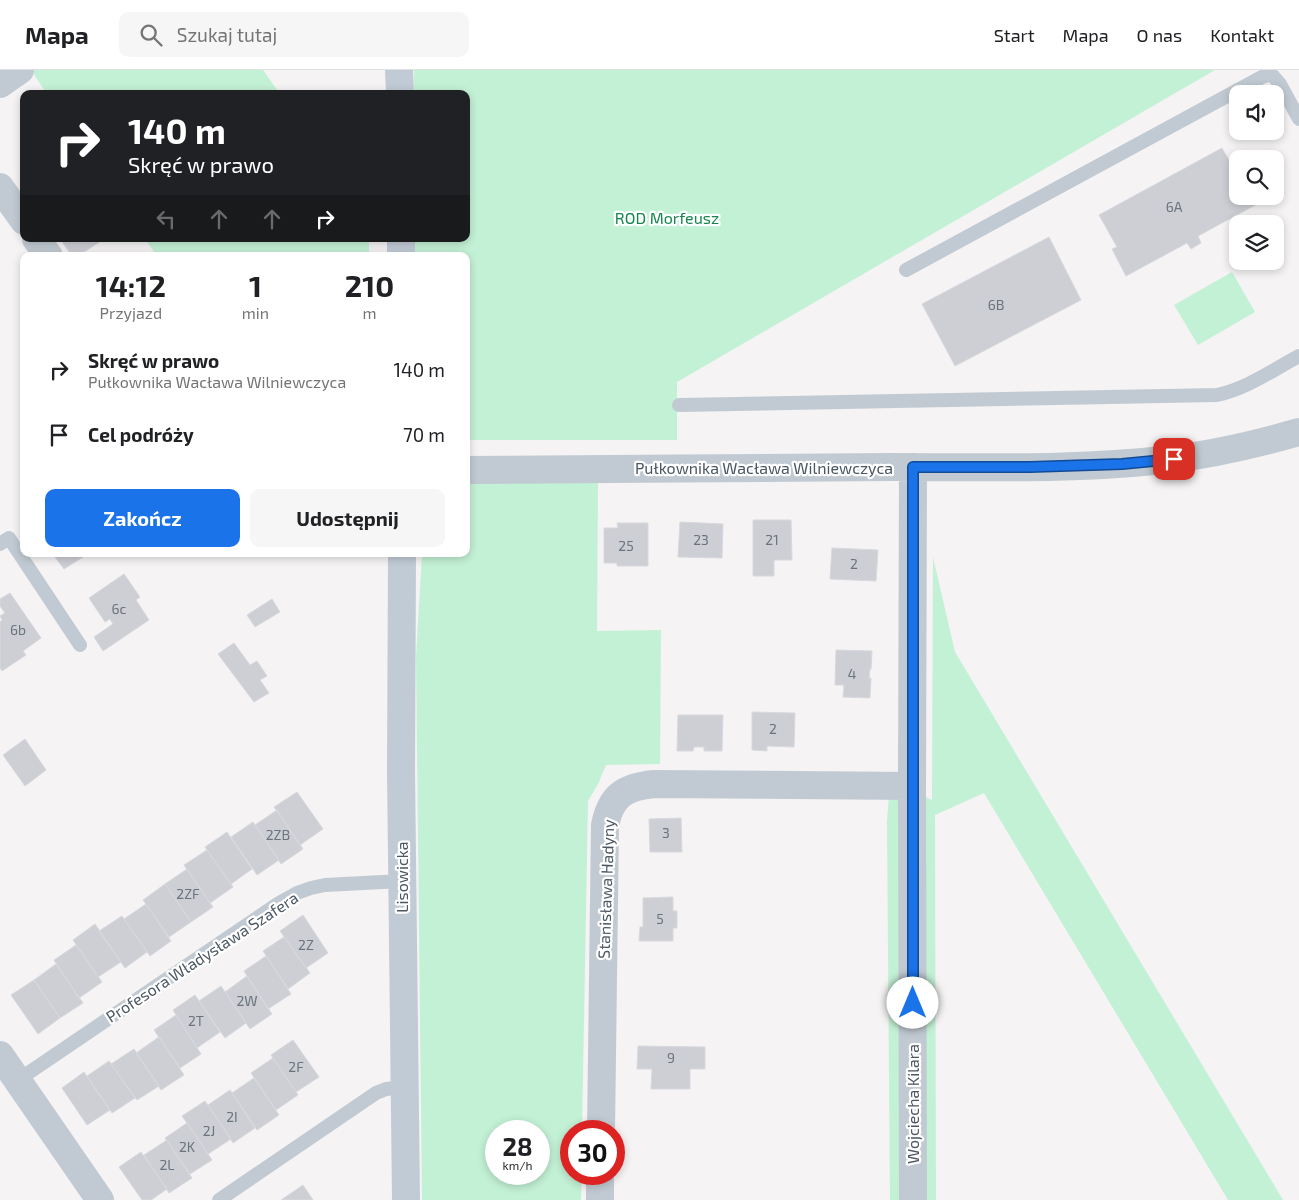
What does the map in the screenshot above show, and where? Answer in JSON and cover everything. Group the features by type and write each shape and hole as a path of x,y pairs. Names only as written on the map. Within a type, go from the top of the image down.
{"main road":[{"path":"399,70 400,90"},
{"name":"Lisowicka","path":"402,557 402,881 406,1200"}],"street":[{"path":"0,84 20,70"},
{"path":"0,186 20,214"},
{"path":"38,242 46,252"},
{"name":"Pułkownika Wacława Wilniewczyca","path":"470,470 1030,467 1122,464 1174,459 1225,451 1299,432"},
{"name":"Wojciecha Kilara","path":"913,467 914,1200"},
{"name":"Stanisława Hadyny","path":"601,1120 605,825 611,805 618,795 641,785 654,784 912,786"},
{"path":"0,1054 100,1200"},
{"path":"600,1185 600,1200"}],"lane":[{"path":"906,270 1262,76 1273,76 1299,119"},
{"path":"679,405 1217,395 1239,389 1299,356"},
{"path":"0,544 9,538 20,555"},
{"path":"22,557 80,645"},
{"name":"Profesora Władysława Szafera","path":"18,1080 279,903 297,893 325,885 402,881"},
{"path":"219,1200 376,1093 404,1086"}],"green space":[{"path":"31,70 263,70 277,90 44,90"},
{"name":"ROD Morfeusz","path":"414,70 1215,70 677,382 677,440 470,440 470,252 414,252 414,242 470,242 470,90 414,90"},
{"path":"147,242 369,242 369,252 154,252"},
{"path":"1232,272 1255,312 1198,345 1174,305"},
{"path":"470,483 598,483 597,631 661,630 660,764 606,765 588,801 582,1120 560,1120 560,1185 582,1185 581,1200 422,1200 416,657 422,557 470,557"},
{"path":"933,557 955,652 1283,1200 1228,1200 984,793 935,815 936,1200 890,1200 887,822 890,781 932,800"}],"building":[{"path":"1222,148 1229,160 1229,205 1255,205 1237,215 1229,215 1229,219 1198,236 1201,243 1191,249 1187,243 1126,276 1112,249 1117,247 1099,215"},
{"path":"1049,237 1081,300 955,366 922,304"},
{"path":"62,242 99,242 84,252 69,252"},
{"path":"753,520 791,520 792,560 774,560 774,576 753,576"},
{"path":"680,522 723,524 722,558 678,557"},
{"path":"617,523 648,523 648,566 617,566 617,563 604,563 604,528 618,528"},
{"path":"832,548 878,550 876,581 830,579"},
{"path":"55,557 83,557 64,569"},
{"path":"124,574 140,597 136,600 149,620 103,651 94,637 113,624 110,619 105,622 89,598"},
{"path":"10,593 41,638 23,651 26,655 2,671 0,668 0,622 2,620 0,616 5,613 0,606 0,599"},
{"path":"272,599 280,612 255,627 247,615"},
{"path":"234,643 250,665 257,661 267,676 260,680 269,693 254,702 218,654"},
{"path":"836,650 872,651 869,678 871,678 870,698 843,697 844,685 835,685"},
{"path":"752,712 795,713 794,747 767,746 767,751 752,750"},
{"path":"678,715 723,715 722,751 704,751 704,747 694,747 693,751 677,751"},
{"path":"25,739 46,770 25,786 3,755"},
{"path":"297,792 323,829 300,845 274,807"},
{"path":"277,810 303,849 281,864 255,825"},
{"path":"681,818 682,852 650,852 649,819"},
{"path":"253,822 279,860 257,875 231,837"},
{"path":"227,832 252,869 231,884 205,847"},
{"path":"207,850 233,887 210,903 184,865"},
{"path":"187,869 213,907 191,922 165,884"},
{"path":"165,884 191,922 169,937 143,900"},
{"path":"673,897 673,911 677,911 677,928 673,928 673,941 639,941 640,927 643,927 643,898"},
{"path":"146,904 171,941 150,956 124,919"},
{"path":"303,915 328,953 306,968 280,931"},
{"path":"122,916 147,952 125,968 99,931"},
{"path":"95,924 121,962 98,977 73,940"},
{"path":"284,937 310,973 288,989 263,951"},
{"path":"76,945 102,982 79,998 54,960"},
{"path":"266,956 291,994 268,1009 244,971"},
{"path":"56,964 83,1003 60,1018 34,980"},
{"path":"247,976 272,1014 250,1029 225,992"},
{"path":"34,980 60,1018 38,1034 11,995"},
{"path":"221,986 246,1023 225,1038 199,1001"},
{"path":"195,995 220,1032 197,1048 173,1010"},
{"path":"176,1015 201,1054 180,1068 154,1030"},
{"path":"159,1037 184,1075 161,1090 136,1053"},
{"path":"293,1040 319,1077 296,1092 271,1055"},
{"path":"638,1046 705,1047 705,1069 690,1069 690,1089 651,1089 652,1069 637,1069"},
{"path":"134,1049 159,1086 137,1100 111,1064"},
{"path":"273,1058 298,1095 276,1110 251,1073"},
{"path":"109,1061 135,1098 112,1113 87,1076"},
{"path":"84,1072 110,1110 87,1125 62,1088"},
{"path":"254,1078 279,1115 257,1130 232,1093"},
{"path":"230,1090 255,1128 233,1143 208,1105"},
{"path":"205,1101 231,1139 208,1154 182,1116"},
{"path":"187,1123 212,1160 190,1174 165,1138"},
{"path":"167,1140 192,1178 169,1193 144,1155"},
{"path":"141,1152 167,1189 151,1200 142,1200 119,1167"},
{"path":"303,1185 313,1200 281,1200"}],"route":[{"path":"913,1003 913,467 1030,467 1122,464 1174,459"}]}
